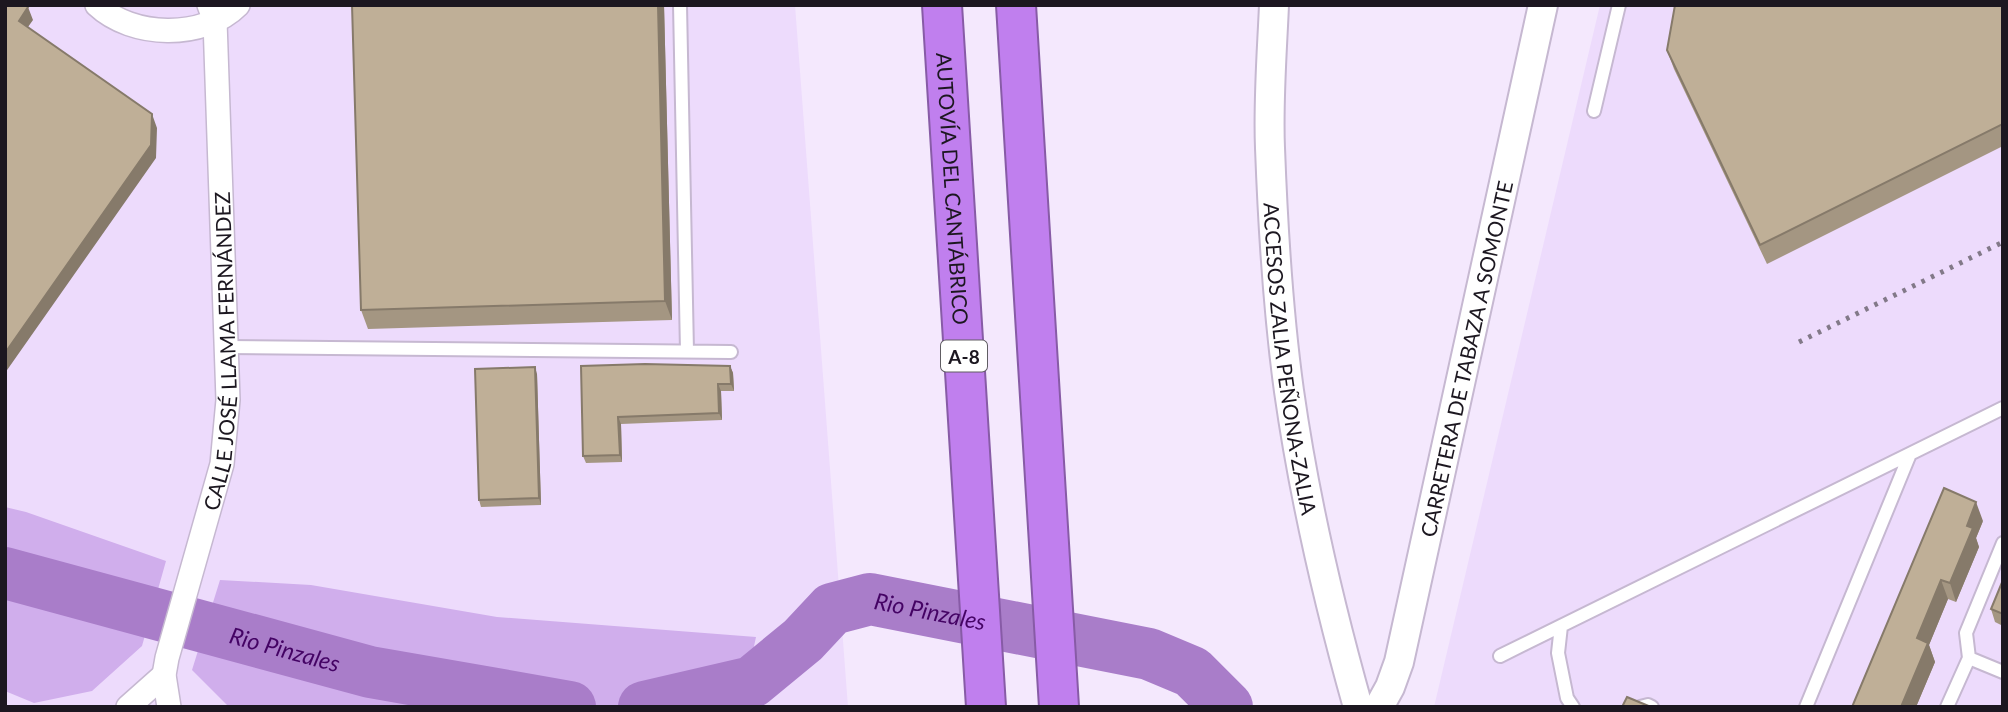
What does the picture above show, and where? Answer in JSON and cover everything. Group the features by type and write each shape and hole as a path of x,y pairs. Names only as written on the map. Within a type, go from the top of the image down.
{"highway":[{"name":"AUTOVÍA DEL CANTÁBRICO","path":"942,5 985,707"},
{"path":"1016,5 1059,707"}],"street":[{"path":"97,5 133,27 179,32 212,13 238,5"},
{"name":"ACCESOS ZALIA PEÑONA-ZALIA","path":"1274,5 1269,146 1278,288 1289,392 1316,540 1340,642 1359,707"},
{"name":"CARRETERA DE TABAZA A SOMONTE","path":"1379,707 1399,662 1543,5"},
{"name":"CALLE JOSÉ LLAMA FERNÁNDEZ","path":"169,707 165,667 222,464 228,400 212,13"},
{"name":"CALLE JOSÉ LLAMA FERNÁNDEZ","path":"133,705 165,667"}],"lane":[{"path":"680,5 687,351"},
{"path":"1594,111 1619,5"},
{"path":"226,347 731,352"},
{"path":"1500,656 2003,408"},
{"path":"1806,707 1910,454"},
{"path":"1947,707 1969,657 1966,633 2003,543"},
{"path":"1561,626 1558,653 1567,698 1573,707"},
{"path":"1969,657 2003,672"},
{"path":"1640,707 1652,707"}],"shaded area":[{"path":"5,5 795,5 848,707 5,707"},
{"path":"1600,5 2003,5 2003,707 1434,707"},
{"path":"5,507 166,561 142,646 92,691 34,703 5,691"},
{"path":"220,580 311,585 497,617 756,637 741,707 229,707 192,670"}],"building":[{"path":"5,5 27,5 19,21 152,114 151,145 5,353"},
{"path":"352,5 658,5 665,301 361,310"},
{"path":"1675,5 2003,5 2003,124 1760,245 1667,50"},
{"path":"581,366 730,366 731,384 718,384 719,413 618,417 620,455 583,456"},
{"path":"535,367 539,498 479,500 475,369"},
{"path":"1944,488 1976,502 1967,526 1973,528 1950,583 1941,580 1917,638 1928,643 1901,707 1852,707"},
{"path":"2003,580 2003,614 1991,609"},
{"path":"1627,697 1651,707 1622,707"}],"waterway":[{"name":"Rio Pinzales","path":"5,573 370,672 570,707"},
{"name":"Rio Pinzales","path":"644,707 752,682 803,640 832,609 870,599 1149,654 1192,672 1227,707"}],"railway":[{"path":"1799,342 2003,242"}]}
